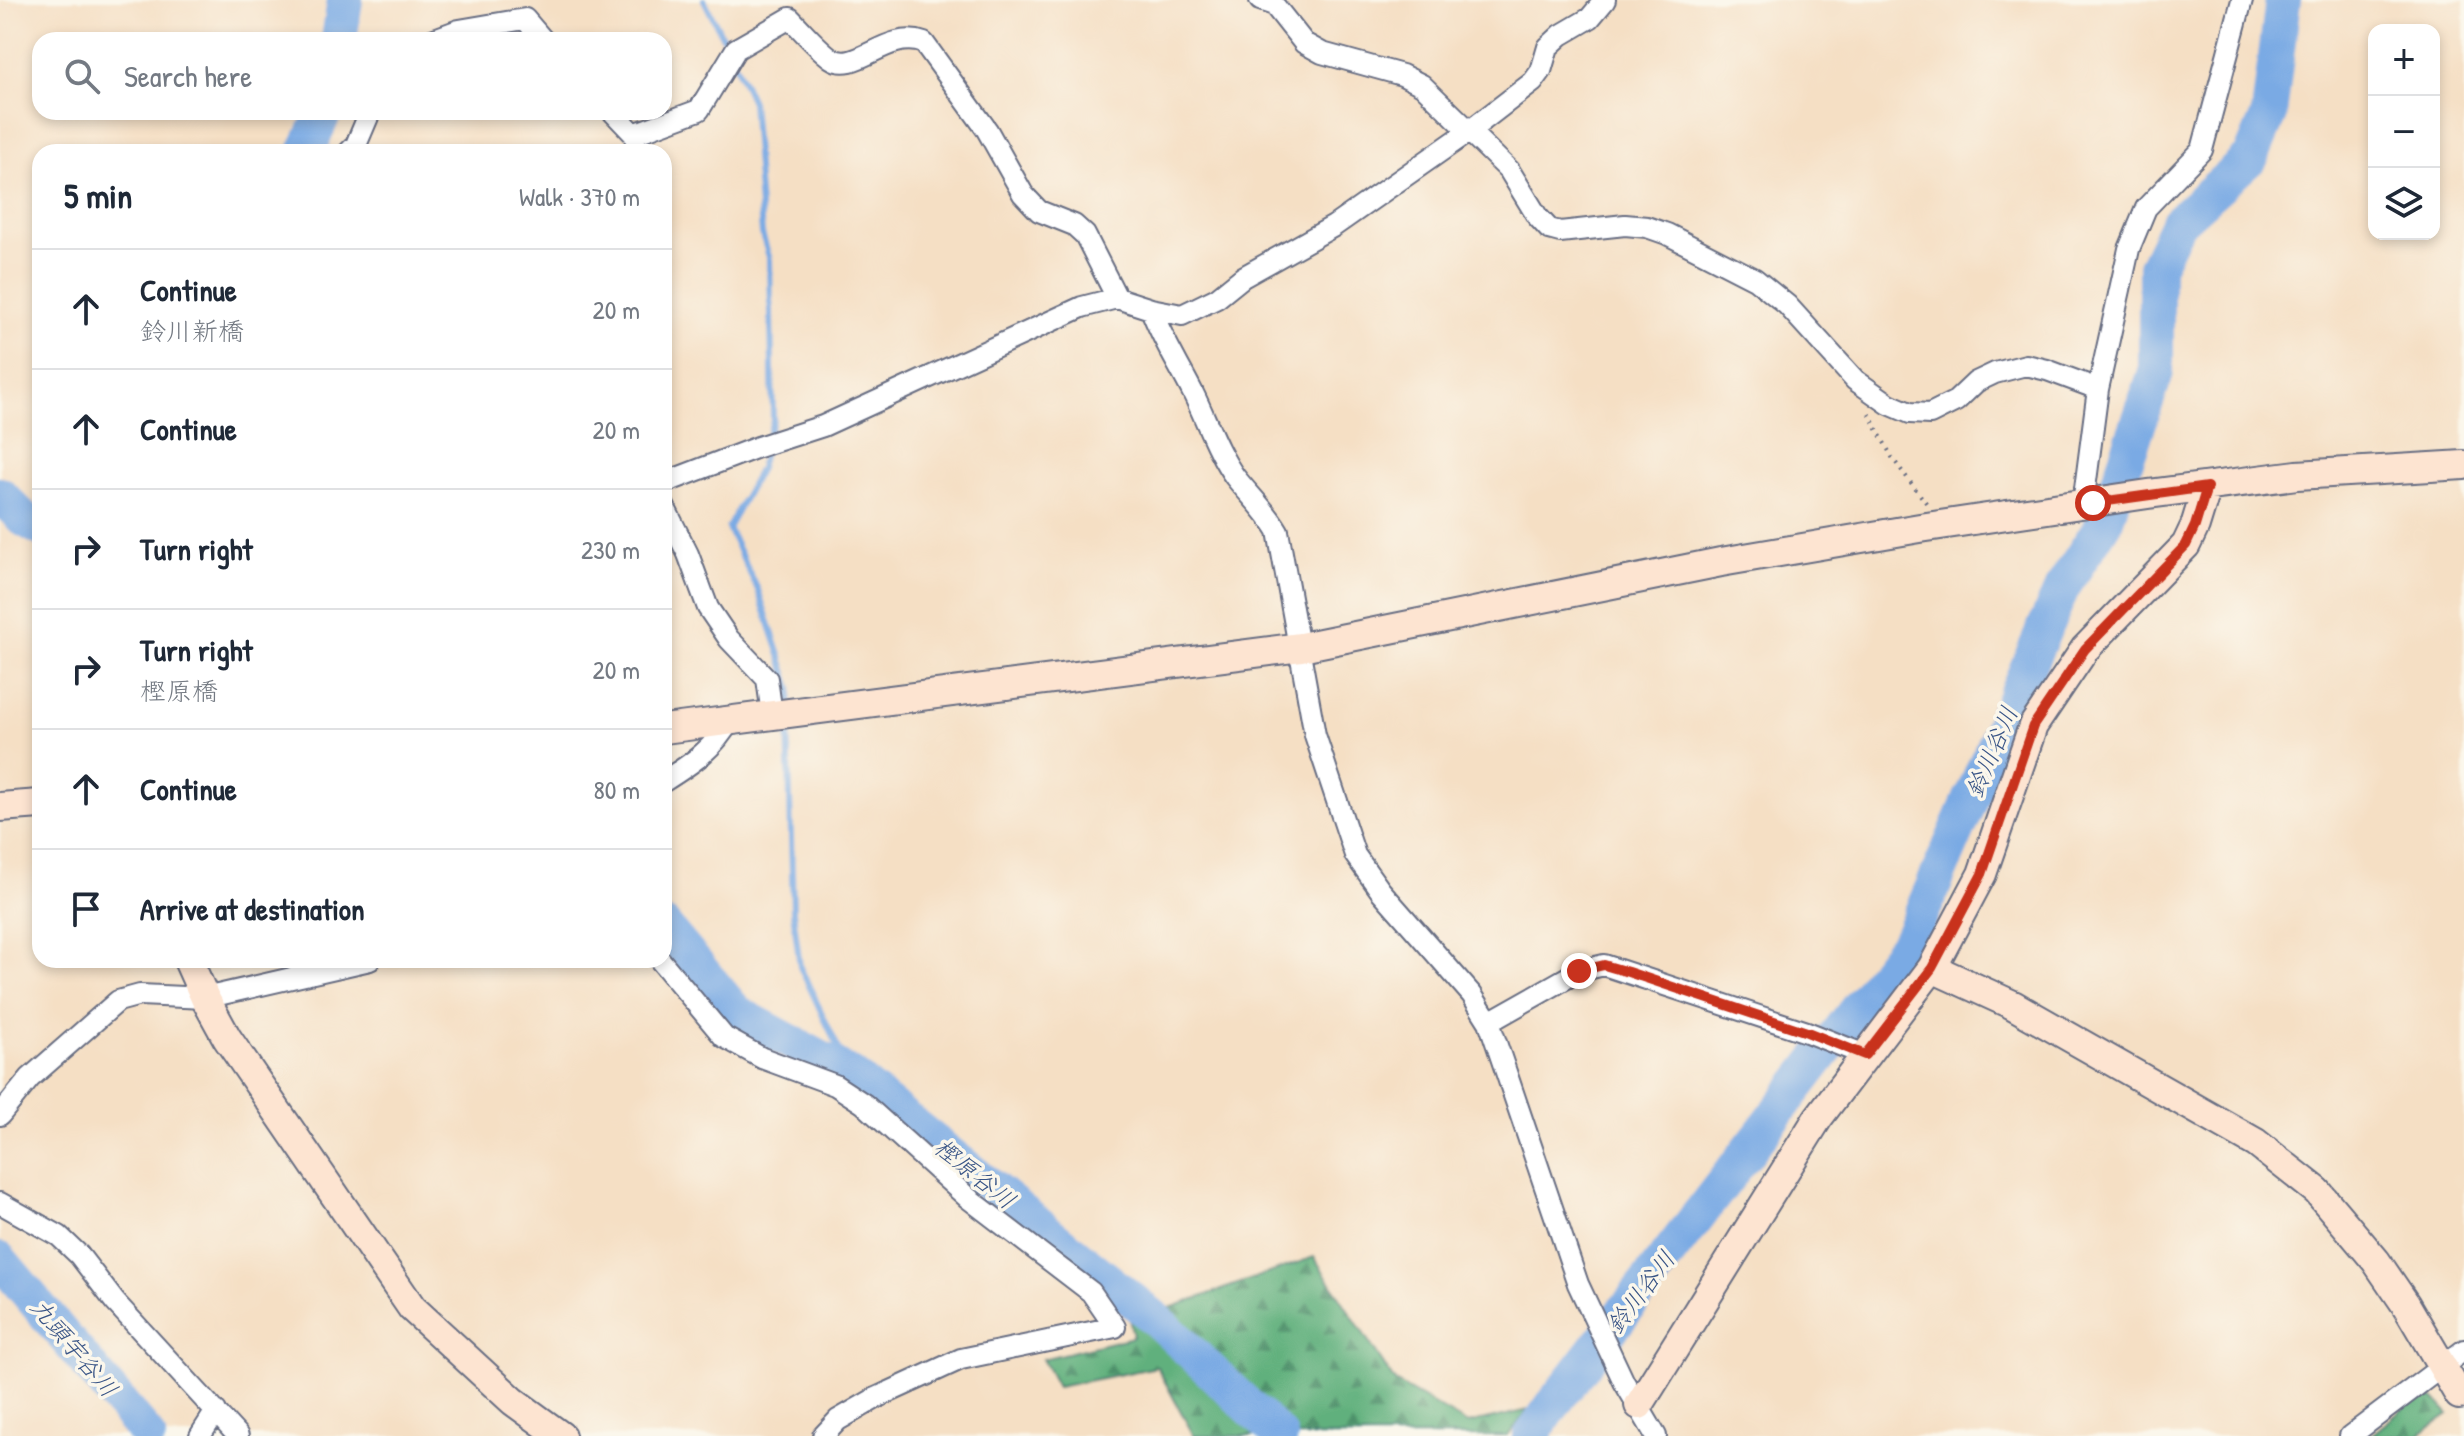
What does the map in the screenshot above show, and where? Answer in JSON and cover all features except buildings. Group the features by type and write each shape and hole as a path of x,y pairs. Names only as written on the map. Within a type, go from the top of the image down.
{"street":[{"path":"515,0 536,32"},
{"path":"1260,0 1274,5 1304,43 1322,53 1402,75 1422,85 1448,107 1468,132 1509,170 1537,216 1549,229 1560,232 1625,225 1647,227 1755,279 1787,305 1855,380 1889,404 1910,413 1930,414 1956,401 1976,382 1995,373 2026,365 2098,389"},
{"path":"672,480 823,426 1082,307 1117,298 1182,315 1217,298 1243,277 1334,226 1468,132 1533,82 1541,71 1548,47 1561,35 1590,18 1605,0"},
{"path":"2088,504 2098,389 2129,249 2146,208 2202,150 2242,0"},
{"path":"619,120 637,143 699,110 732,55 790,9 831,58 840,62 853,61 896,41 910,38 924,43 987,130 1023,194 1039,211 1074,225 1085,235 1117,298"},
{"path":"454,32 525,19"},
{"path":"356,144 367,120"},
{"path":"1151,309 1219,451 1278,531 1315,735 1355,855 1380,890 1472,995 1489,1022 1575,1273 1624,1382 1656,1436"},
{"path":"672,728 1301,647 1721,562 2148,494 2312,474 2464,465"},
{"path":"1639,1405 1858,1052 1932,968 1982,874 2033,726 2085,649 2186,545 2207,487"},
{"path":"672,522 688,554 708,608 729,639 767,679 783,713"},
{"path":"672,776 698,759 720,739 730,720"},
{"path":"0,807 32,805"},
{"path":"1489,1022 1579,971 1604,965 1858,1052"},
{"path":"192,968 205,998 251,1074 412,1308 513,1401 561,1436"},
{"path":"0,1115 30,1078 118,1001 140,995 205,998 335,968"},
{"path":"667,968 724,1037 762,1058 835,1085 864,1104 968,1198 1091,1292 1115,1327 961,1359 876,1398 838,1420 823,1436"},
{"path":"1932,968 2013,1005 2256,1143 2317,1191 2453,1358 2459,1395"},
{"path":"0,1203 59,1236 79,1255 115,1302 238,1436"},
{"path":"2350,1436 2453,1358"},
{"path":"200,1436 216,1411"}],"path":[{"path":"1855,380 1893,459 1943,525"}],"green space":[{"path":"1314,1257 1395,1382 1468,1424 1528,1410 1508,1436 1194,1436 1157,1367 1057,1387 1042,1359 1133,1337 1130,1322"},
{"path":"2434,1398 2449,1414 2418,1436 2370,1436 2414,1400"}],"waterway":[{"name":"樫原谷川","path":"340,32 345,0"},
{"path":"704,0 730,52"},
{"name":"鈴川谷川","path":"1531,1436 1910,940 2062,588 2106,519 2156,372 2156,267 2177,223 2251,157 2269,114 2283,0"},
{"path":"734,62 752,102 762,234 770,260 773,420 767,441"},
{"name":"樫原谷川","path":"310,144 320,120"},
{"path":"764,452 760,468 728,528 758,590 791,688 790,703"},
{"path":"0,495 32,524"},
{"path":"788,722 793,912 800,967 851,1075"},
{"name":"樫原谷川","path":"672,936 737,1013 851,1075 1156,1319 1280,1436"},
{"name":"九頭宇谷川","path":"0,1260 148,1436"}],"route":[{"path":"1579,971 1604,965 1628,972 1807,1032 1865,1055 1932,968 1982,874 2033,726 2085,649 2186,545 2207,487 2093,503"}]}
